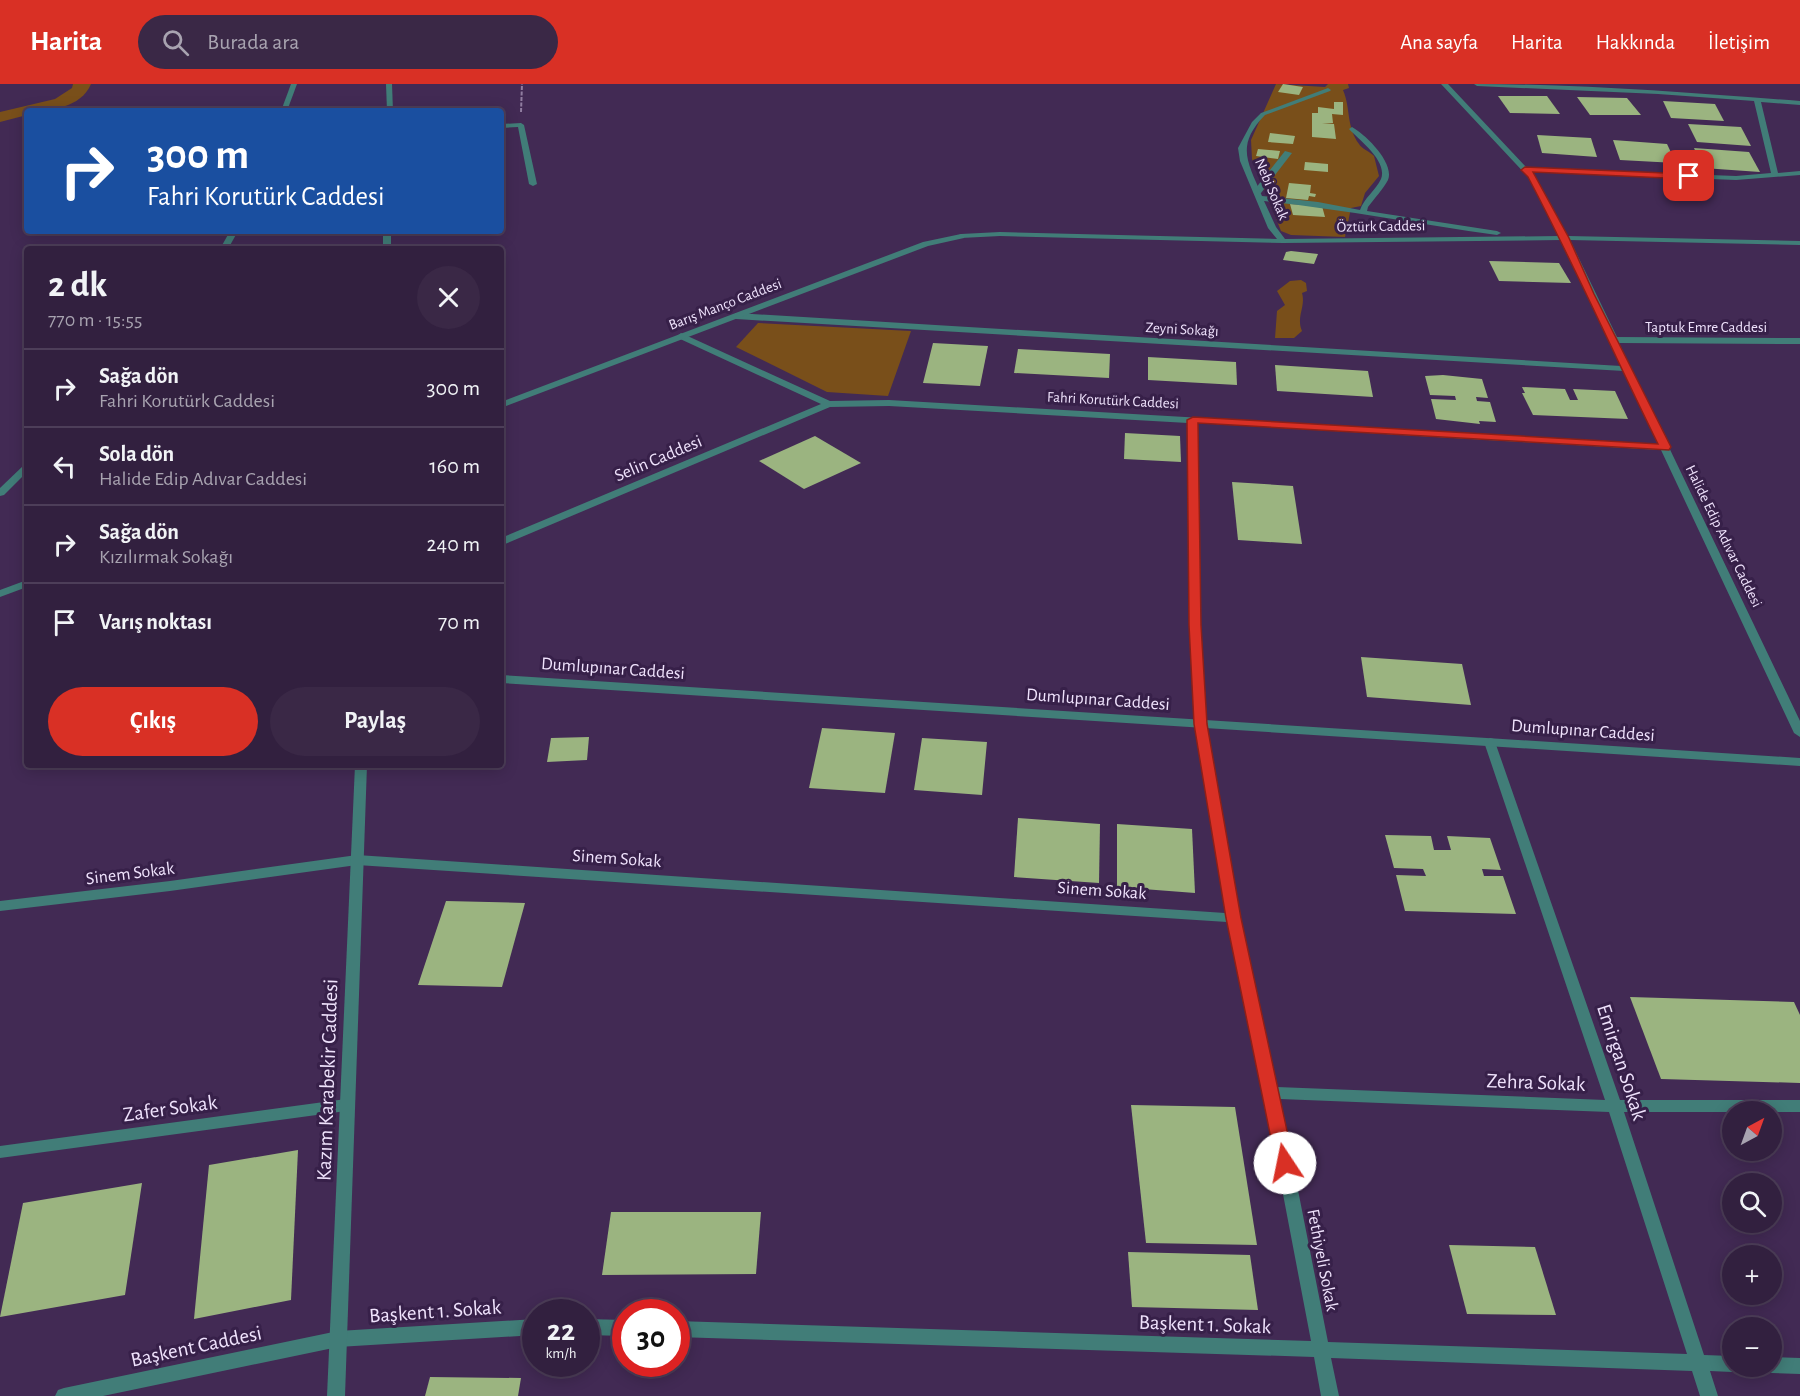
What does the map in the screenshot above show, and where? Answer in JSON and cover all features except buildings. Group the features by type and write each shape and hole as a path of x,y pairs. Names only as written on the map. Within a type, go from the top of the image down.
{"street":[{"path":"285,108 294,84"},
{"path":"389,84 390,108"},
{"name":"Halide Edip Adıvar Caddesi","path":"1444,84 1531,176 1565,238 1800,732"},
{"path":"1477,84 1800,103"},
{"name":"Nebi Sokak","path":"1283,241 1272,228 1244,161 1242,148 1255,122 1263,114 1328,90"},
{"path":"1757,99 1775,174"},
{"path":"504,126 521,124 533,184"},
{"path":"1352,129 1373,149 1385,173 1385,178 1364,207 1363,213"},
{"path":"1288,153 1259,195 1527,239"},
{"path":"1525,170 1736,178 1800,173"},
{"name":"Öztürk Caddesi","path":"961,237 1023,235 1283,241 1565,238 1800,243"},
{"name":"Barış Manço Caddesi","path":"504,404 926,244 961,237"},
{"name":"Zeyni Sokağı","path":"736,315 1627,369"},
{"name":"Fahri Korutürk Caddesi","path":"681,336 829,404 889,403 1665,447"},
{"name":"Taptuk Emre Caddesi","path":"1612,340 1800,340"},
{"name":"Selin Caddesi","path":"504,541 829,404"},
{"name":"Fethiyeli Sokak","path":"1193,420 1195,625 1201,724 1233,918 1271,1093 1330,1396"},
{"path":"0,493 24,469"},
{"path":"0,594 24,585"},
{"name":"Dumlupınar Caddesi","path":"504,679 1800,762"},
{"name":"Emirgan Sokak","path":"1490,742 1614,1106 1709,1396"},
{"name":"Kazım Karabekir Caddesi","path":"336,1396 361,768"},
{"name":"Sinem Sokak","path":"0,906 170,886 357,860 1233,918"},
{"name":"Zehra Sokak","path":"1271,1093 1614,1106 1800,1106"},
{"name":"Zafer Sokak","path":"0,1152 346,1105"},
{"name":"Başkent 1. Sokak","path":"338,1339 522,1328"},
{"name":"Başkent 1. Sokak","path":"690,1329 1722,1364"},
{"name":"Başkent Caddesi","path":"64,1396 338,1339"},
{"path":"1782,1365 1800,1366"}],"path":[{"path":"521,124 522,84"}],"shaded area":[{"path":"73,84 91,84 80,98 72,103 58,108 24,108 24,116 0,122 0,112 55,99 72,88"},
{"path":"1276,84 1325,87 1328,84 1348,84 1349,88 1343,90 1352,131 1360,146 1374,156 1379,176 1365,193 1361,206 1351,208 1345,237 1291,235 1281,231 1252,159 1251,140"},
{"path":"1301,280 1306,283 1307,291 1302,293 1300,326 1302,331 1294,338 1275,338 1277,311 1285,305 1277,291 1290,281"},
{"path":"758,323 911,331 888,396 827,392 736,347"}],"route":[{"path":"1285,1163 1233,918 1201,724 1195,625 1193,420 1665,447 1589,294 1565,238 1531,176 1525,170 1689,176"}]}
